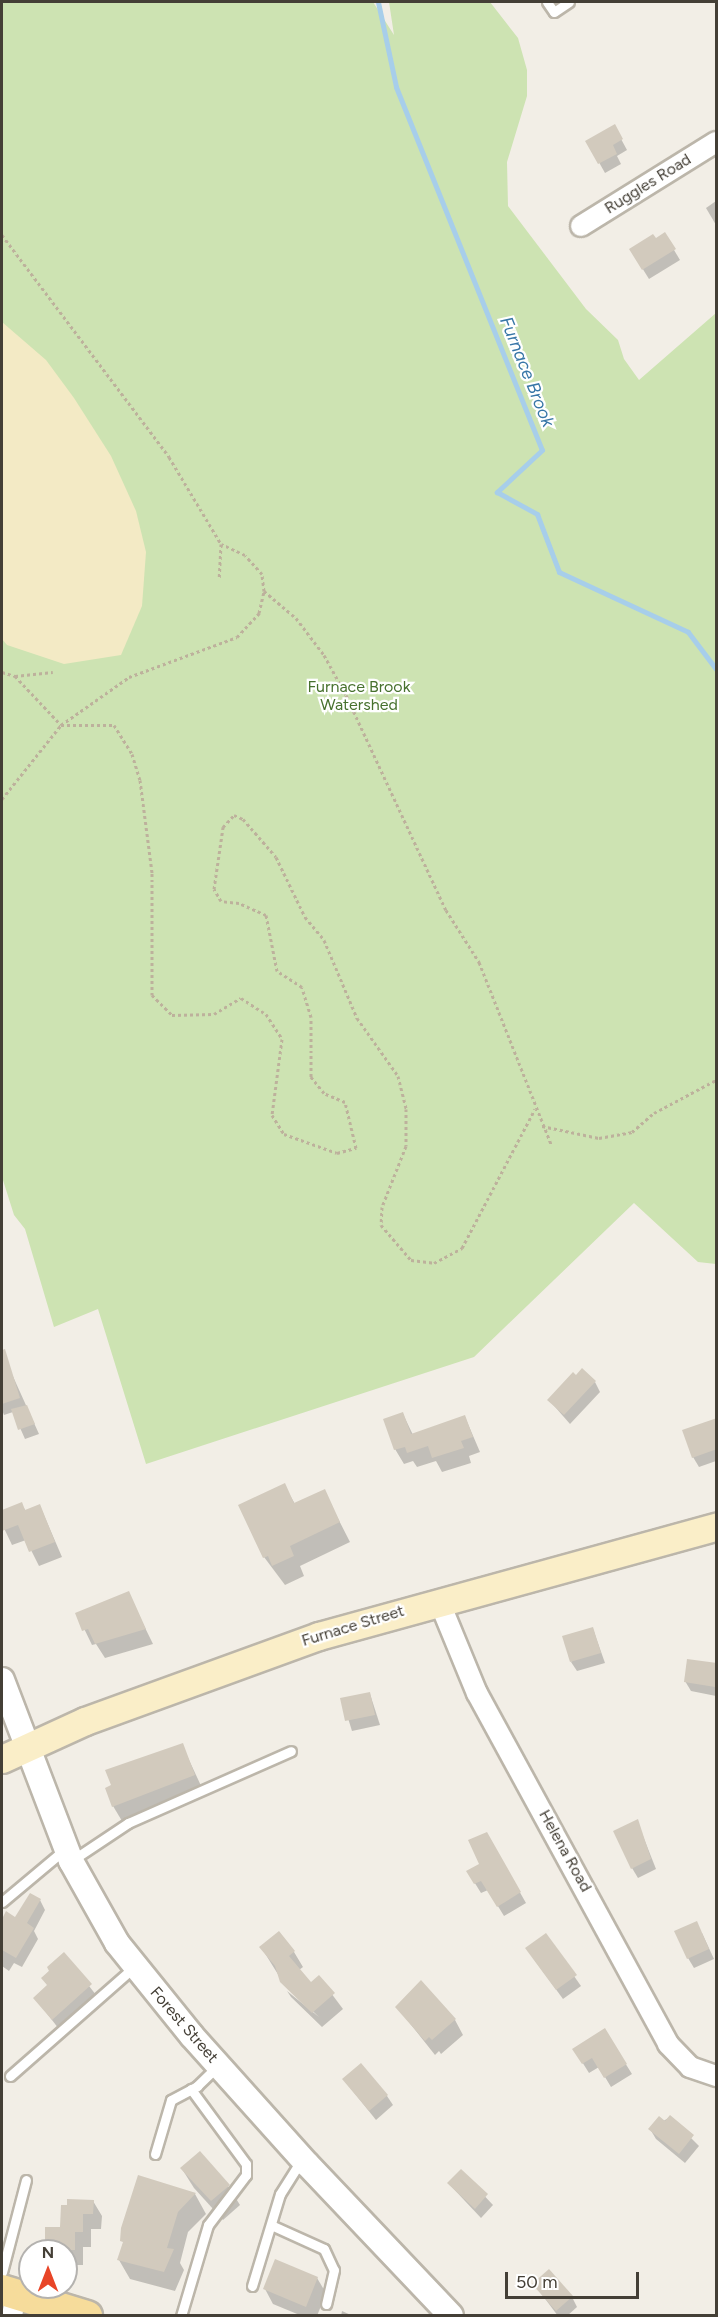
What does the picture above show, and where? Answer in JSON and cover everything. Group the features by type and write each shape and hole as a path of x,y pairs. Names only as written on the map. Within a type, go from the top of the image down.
{"main road":[{"name":"Furnace Street","path":"2,1759 26,1746 282,1648 439,1601 606,1560 717,1527"},
{"path":"8,2293 87,2316"}],"street":[{"name":"Ruggles Road","path":"581,226 717,142"},
{"name":"Helena Road","path":"439,1601 477,1693 668,2044 690,2067 717,2076"},
{"name":"Forest Street","path":"2,1680 69,1855 92,1903 134,1967 302,2159 451,2316"}],"lane":[{"path":"548,2 554,12 569,2"},
{"path":"2,1902 69,1855 128,1823 291,1751"},
{"path":"10,2076 134,1967"},
{"path":"155,2154 171,2100 191,2090 219,2065"},
{"path":"181,2316 208,2225 246,2175 246,2164 191,2090"},
{"path":"252,2286 280,2194 302,2159"},
{"path":"8,2293 26,2180"},
{"path":"271,2225 324,2249 334,2270 326,2304"}],"path":[{"path":"2,235 169,457 221,544 219,578"},
{"path":"2,799 61,725 129,677 237,637 255,620 264,591 262,574 245,555 221,544"},
{"path":"264,591 296,618 324,656 346,695 446,910 479,962 525,1070 535,1109 550,1144"},
{"path":"2,672 15,676 53,672"},
{"path":"15,676 61,725 114,725 132,754 140,780 152,873 152,995 172,1015 214,1014 241,998 266,1014 282,1039 273,1115 284,1134 337,1153 356,1148 345,1102 324,1093 311,1077 311,1017 302,987 277,971 266,915 239,903 221,901 214,889 223,827 234,815 243,819 276,857 306,917 324,940 357,1018 398,1076 406,1109 406,1146 382,1207 381,1225 411,1260 434,1263 462,1248 535,1109"},
{"path":"542,1126 599,1138 632,1132 654,1113 717,1080"}],"green space":[{"name":"Furnace Brook Watershed","path":"2,2 373,2 394,35 389,2 490,2 518,38 527,70 527,96 507,162 508,206 586,309 618,340 624,359 639,380 716,313 716,1264 698,1262 634,1203 474,1357 146,1464 98,1309 54,1327 25,1229 14,1215 2,1177"}],"sand":[{"path":"2,322 46,360 74,398 111,456 136,511 146,552 142,606 121,655 64,664 7,645 2,639"}],"building":[{"path":"615,124 623,139 613,145 617,154 598,164 585,141"},
{"path":"665,232 676,249 642,270 629,249 653,234 656,238"},
{"path":"5,1349 20,1398 2,1404 2,1350"},
{"path":"582,1368 596,1381 564,1415 547,1400 573,1372 576,1375"},
{"path":"27,1405 35,1424 18,1430 11,1409"},
{"path":"403,1412 411,1434 465,1415 473,1437 461,1441 464,1448 432,1458 428,1446 407,1453 405,1447 394,1450 383,1419"},
{"path":"717,1418 717,1449 692,1458 682,1430"},
{"path":"285,1483 294,1503 325,1489 340,1522 290,1546 294,1556 272,1566 268,1556 263,1558 238,1505"},
{"path":"22,1502 25,1510 40,1504 55,1542 29,1552 18,1525 2,1531 2,1510"},
{"path":"129,1591 146,1629 95,1644 88,1629 82,1631 75,1613"},
{"path":"593,1627 601,1653 570,1662 562,1636"},
{"path":"687,1659 717,1663 715,1687 684,1682"},
{"path":"370,1692 375,1715 345,1721 340,1698"},
{"path":"183,1743 195,1775 112,1807 105,1788 111,1785 105,1770"},
{"path":"638,1819 651,1859 631,1869 613,1831"},
{"path":"487,1832 521,1892 497,1907 481,1881 474,1884 466,1871 479,1864 468,1840"},
{"path":"30,1893 41,1899 27,1923 34,1928 16,1958 2,1950 2,1919 6,1911 15,1917"},
{"path":"697,1921 709,1949 687,1959 674,1931"},
{"path":"279,1931 295,1951 289,1956 311,1982 319,1975 335,1993 312,2013 280,1982 275,1966 259,1947"},
{"path":"546,1933 577,1975 556,1990 525,1948"},
{"path":"64,1952 92,1984 52,2020 33,1998 47,1985 41,1978 49,1971 47,1967"},
{"path":"421,1980 456,2019 432,2040 429,2037 425,2041 395,2007"},
{"path":"605,2028 627,2064 604,2078 592,2058 582,2064 572,2049"},
{"path":"361,2063 388,2095 369,2111 342,2079"},
{"path":"670,2115 694,2135 679,2154 648,2129 659,2116 665,2121"},
{"path":"200,2151 230,2185 211,2201 180,2168"},
{"path":"461,2169 488,2194 475,2209 447,2183"},
{"path":"138,2175 196,2193 178,2212 167,2248 174,2249 164,2272 117,2260 123,2242 120,2241 121,2228"},
{"path":"67,2199 94,2200 93,2214 83,2214 83,2232 75,2232 75,2239 45,2239 45,2227 60,2227 61,2205 67,2205"},
{"path":"275,2259 318,2277 306,2307 263,2289"},
{"path":"549,2269 573,2296 556,2311 532,2284"}],"waterway":[{"name":"Furnace Brook","path":"378,2 396,87 542,450 497,492 537,514 559,572 688,632 716,669"}]}
